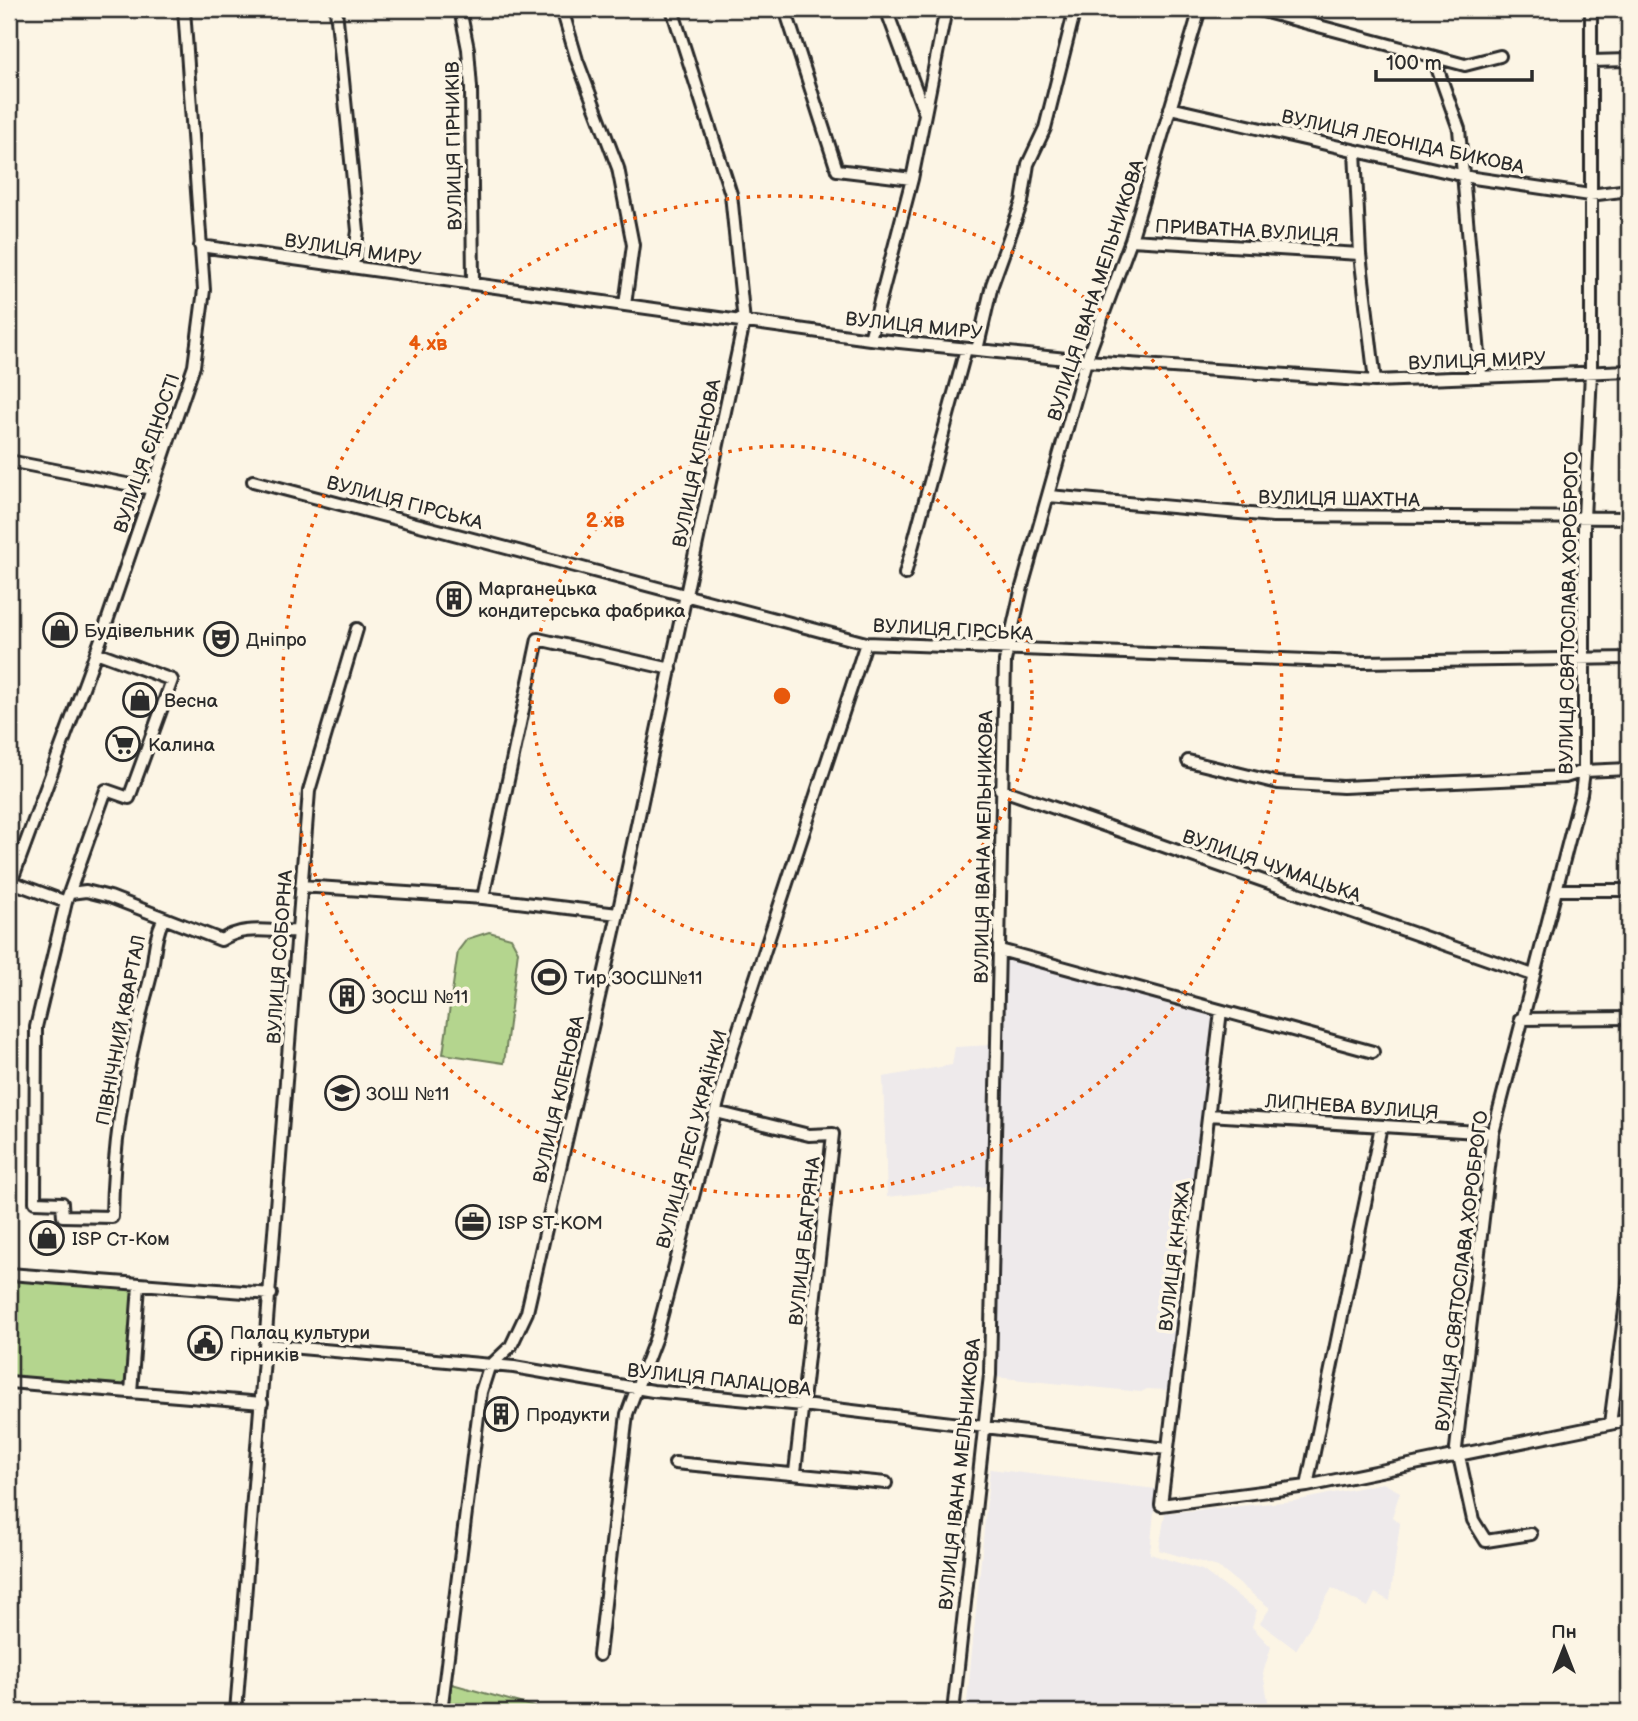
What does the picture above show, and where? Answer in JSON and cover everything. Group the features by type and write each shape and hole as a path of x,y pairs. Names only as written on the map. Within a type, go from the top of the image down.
{"street":[{"name":"ВУЛИЦЯ ЄДНОСТІ","path":"10,884 96,652 194,366 204,290 184,9"},
{"path":"335,9 358,230 353,267"},
{"name":"ВУЛИЦЯ ГІРНИКІВ","path":"460,9 468,49 471,88 473,283"},
{"path":"562,9 577,60 618,167 633,245 625,305"},
{"name":"ВУЛИЦЯ КЛЕНОВА","path":"441,1712 481,1392 489,1367 511,1346 527,1312 618,914 744,322 731,194 672,9"},
{"path":"785,9 837,170 912,179"},
{"path":"886,9 925,114"},
{"path":"870,339 912,179 946,9"},
{"path":"905,574 971,349 1022,202 1028,164 1045,128 1074,9"},
{"name":"ВУЛИЦЯ ІВАНА МЕЛЬНИКОВА","path":"953,1712 990,1375 1000,950 1002,688 1007,650 1022,587 1086,361 1131,240 1200,9"},
{"path":"1255,9 1434,59 1465,65 1500,56"},
{"name":"ВУЛИЦЯ СВЯТОСЛАВА ХОРОБРОГО","path":"1531,1534 1486,1541 1473,1520 1457,1457 1493,1133 1520,1018 1557,890 1581,794 1584,771 1584,518 1591,373 1591,9"},
{"path":"1434,59 1459,129 1481,377"},
{"path":"1591,61 1629,60"},
{"name":"ВУЛИЦЯ ЛЕОНІДА БИКОВА","path":"1170,108 1465,176 1590,195 1629,190"},
{"path":"1356,151 1360,254 1375,381"},
{"name":"ПРИВАТНА ВУЛИЦЯ","path":"1131,240 1360,254"},
{"name":"ВУЛИЦЯ МИРУ","path":"200,246 870,339 1086,361 1375,381 1629,371"},
{"path":"9,461 152,489"},
{"name":"ВУЛИЦЯ ГІРСЬКА","path":"253,481 866,643 1361,662 1629,658"},
{"name":"ВУЛИЦЯ ШАХТНА","path":"1049,496 1273,516 1629,518"},
{"name":"ВУЛИЦЯ СОБОРНА","path":"236,1712 309,791 357,629"},
{"path":"483,898 538,639 671,669"},
{"name":"ВУЛИЦЯ ЛЕСІ УКРАЇНКИ","path":"599,1655 627,1414 634,1389 656,1337 731,1053 866,643"},
{"name":"ПІВНІЧНИЙ КВАРТАЛ","path":"96,652 172,680 129,798 106,790 68,897 36,1027 35,1202 62,1203 63,1216 112,1217 112,1176 125,1078 139,1012 150,980 157,931 163,920"},
{"path":"1188,761 1278,783 1343,787 1565,777 1584,771 1629,769"},
{"name":"ВУЛИЦЯ ЧУМАЦЬКА","path":"1000,789 1533,975"},
{"name":"ПІВНІЧНИЙ КВАРТАЛ","path":"10,884 68,897 86,891 110,897 163,920 220,940 235,931 250,928 298,931"},
{"path":"301,886 483,898 618,914"},
{"path":"1557,890 1629,890"},
{"path":"1000,950 1373,1052"},
{"name":"ВУЛИЦЯ КНЯЖА","path":"1221,1011 1161,1504 1307,1486"},
{"path":"1520,1018 1629,1018"},
{"name":"ВУЛИЦЯ БАГРЯНА","path":"716,1112 810,1135 833,1134 795,1472"},
{"name":"ЛИПНЕВА ВУЛИЦЯ","path":"1209,1115 1493,1133"},
{"path":"1381,1126 1307,1486 1629,1420"},
{"path":"9,1274 271,1294"},
{"path":"1610,1424 1629,1280"},
{"path":"131,1392 139,1286"},
{"name":"ВУЛИЦЯ ПАЛАЦОВА","path":"267,1345 489,1367 514,1367 634,1389 803,1405 1167,1449"},
{"path":"9,1382 261,1403"},
{"path":"675,1463 795,1472 886,1483"}],"shaded area":[{"path":"1005,956 1216,1015 1169,1390 1147,1389 1141,1392 994,1377"},
{"path":"992,1045 988,1186 887,1197 883,1077 952,1065 955,1047"},
{"path":"990,1469 1156,1489 1150,1554 1202,1570 1257,1610 1252,1627 1271,1647 1263,1673 1270,1712 966,1712"},
{"path":"1383,1483 1400,1492 1392,1517 1400,1523 1390,1601 1375,1593 1368,1607 1332,1588 1296,1650 1260,1623 1270,1608 1218,1567 1159,1550 1165,1513 1294,1501"}],"green space":[{"path":"489,932 511,938 518,951 504,1063 443,1054 458,951 467,939"},
{"path":"9,1279 135,1289 126,1385 9,1376"},
{"path":"445,1682 552,1712 441,1712"}],"place":[{"name":"Марганецька кондитерська фабрика","path":"454,599"},
{"name":"Будівельник","path":"60,630"},
{"name":"Дніпро","path":"221,639"},
{"name":"Весна","path":"140,700"},
{"name":"Калина","path":"123,744"},
{"name":"Тир ЗОСШ№11","path":"549,977"},
{"name":"ЗОСШ №11","path":"347,996"},
{"name":"ЗОШ №11","path":"342,1093"},
{"name":"ISP ST-KOM","path":"473,1222"},
{"name":"ISP Ст-Ком","path":"47,1238"},
{"name":"Палац культури гірників","path":"205,1343"},
{"name":"Продукти","path":"501,1414"}]}
